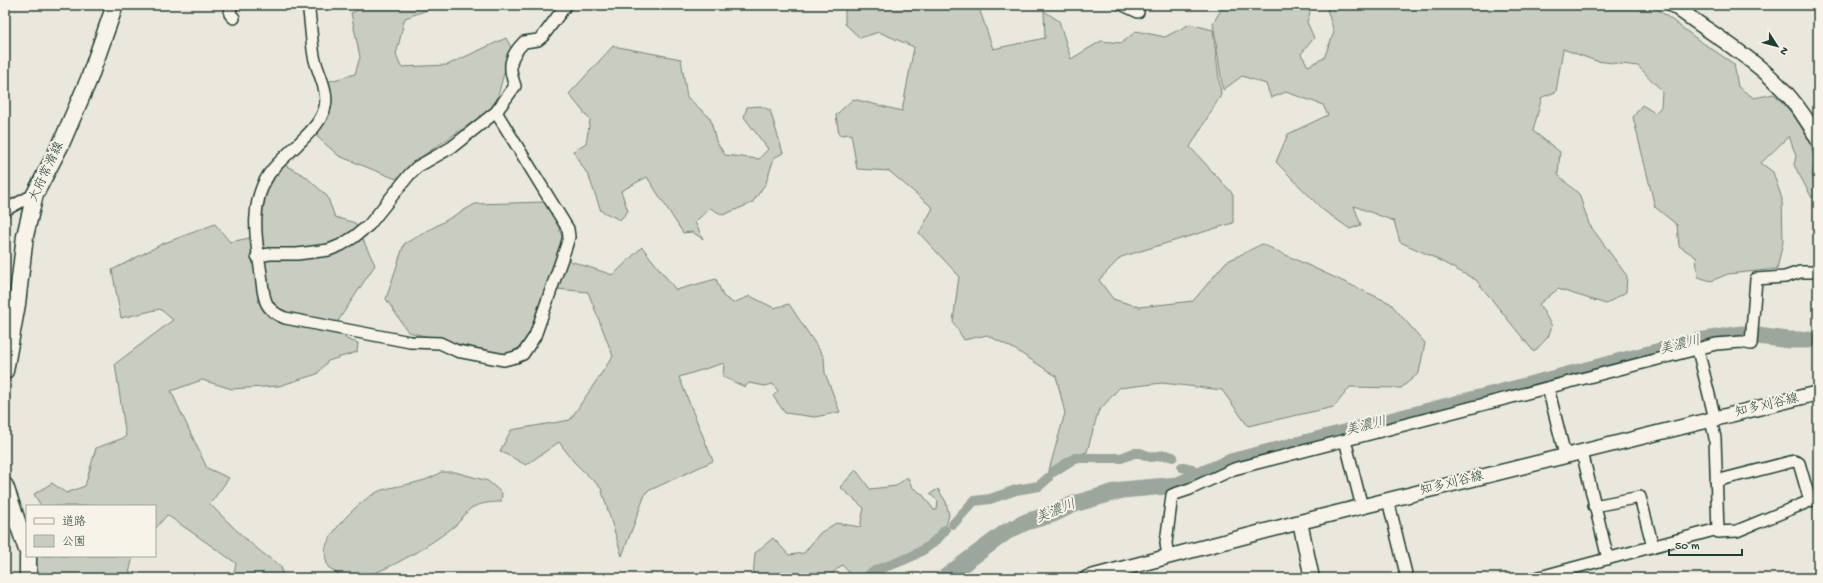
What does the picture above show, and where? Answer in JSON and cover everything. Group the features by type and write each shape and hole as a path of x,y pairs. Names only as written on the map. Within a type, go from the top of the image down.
{"main road":[{"name":"大府常滑線","path":"5,371 18,304 24,236 35,194 64,137 89,79 115,5"},
{"path":"5,486 26,547"},
{"path":"28,557 28,578"}],"street":[{"path":"231,5 230,14 234,18"},
{"path":"308,5 314,57 324,89 326,104 319,121 270,173 262,186 255,221 257,256 264,302 270,310 285,318 410,342 440,343 457,351 504,360 523,354 535,336 569,237 565,224 496,112"},
{"path":"257,256 270,254 297,254 329,250 341,245 369,224 417,167 452,147 496,112 515,86 510,72 510,61 514,54 524,42 538,40 543,36 566,5"},
{"path":"1123,5 1138,12"},
{"path":"1673,5 1745,55 1772,77 1783,88 1804,115 1818,140"},
{"path":"5,210 35,194"},
{"path":"1168,557 1166,543 1172,495 1190,489 1234,469 1345,440 1727,343 1750,344 1756,279 1785,277 1800,272 1818,272"},
{"path":"1698,350 1713,419 1718,532 1737,531 1810,501 1799,463 1794,461 1716,481"},
{"path":"1548,388 1565,455"},
{"name":"知多刈谷線","path":"1087,578 1362,506 1818,393"},
{"path":"1345,440 1362,506"},
{"path":"1582,452 1608,559"},
{"path":"1594,506 1640,497 1653,546"},
{"path":"1388,500 1407,578"},
{"path":"1794,508 1796,511 1818,506"},
{"path":"5,522 14,509"},
{"path":"1300,522 1312,578"},
{"path":"1536,578 1718,528"}],"green space":[{"path":"368,5 441,5 405,18 396,55 401,67 447,65 506,38 511,47 495,107 424,155 396,179 339,156 314,134 332,101 327,82 355,74 360,57 351,13"},
{"path":"845,5 978,5 993,49 1045,38 1044,11 1059,21 1071,59 1101,41 1122,43 1136,31 1165,37 1190,24 1213,30 1221,95 1190,147 1233,194 1233,223 1121,257 1099,280 1113,299 1139,307 1193,301 1226,262 1262,244 1390,303 1425,343 1419,373 1401,388 1350,387 1334,407 1248,426 1222,390 1162,383 1119,388 1098,412 1087,452 1067,458 1049,470 1065,413 1056,376 1016,350 987,335 964,340 953,322 959,276 919,233 933,208 889,171 857,169 851,134 839,135 836,115 853,99 902,111 914,47 879,32 860,38 845,24"},
{"path":"1224,5 1304,5 1310,13 1307,22 1314,38 1301,54 1308,66 1324,58 1334,32 1326,6 1327,5 1652,5 1697,39 1734,64 1738,87 1754,98 1774,94 1796,117 1810,142 1815,160 1812,174 1817,195 1812,198 1794,165 1796,156 1789,136 1761,163 1773,172 1782,199 1783,242 1777,269 1728,274 1711,281 1698,277 1696,257 1679,246 1677,225 1655,207 1633,117 1642,105 1655,113 1661,107 1662,91 1638,66 1596,61 1563,49 1556,92 1542,97 1533,131 1560,152 1558,175 1579,194 1589,224 1627,276 1626,292 1606,304 1558,289 1539,304 1552,326 1548,337 1534,352 1476,280 1429,255 1400,242 1394,221 1354,206 1361,225 1350,229 1323,210 1276,162 1288,134 1328,115 1323,105 1286,92 1271,98 1266,84 1242,76 1223,90 1213,23"},
{"path":"613,46 681,59 687,97 710,118 716,141 725,155 759,159 768,149 744,117 747,107 760,106 770,110 783,153 774,158 766,183 752,203 723,215 710,208 695,222 703,239 692,232 683,233 647,177 621,191 628,211 620,220 601,211 589,177 573,151 586,143 590,120 569,94"},
{"path":"281,163 305,176 327,196 335,217 355,223 375,265 338,321 346,339 358,343 357,352 328,361 317,374 279,386 232,389 202,380 171,391 207,468 229,478 210,504 253,545 281,566 283,578 233,578 236,563 167,515 156,528 156,505 40,505 34,494 52,483 66,493 85,486 96,448 126,437 115,364 173,320 160,309 121,318 112,270 162,244 215,224 230,242 259,236 257,221 267,183"},
{"path":"545,202 556,219 570,261 613,275 642,247 676,290 716,279 723,296 733,303 750,296 774,308 789,304 824,357 825,373 840,412 815,417 785,413 773,396 778,391 773,384 765,386 749,383 745,387 723,377 724,363 679,377 713,461 646,492 622,556 601,488 574,462 559,442 526,465 500,451 511,430 570,420 613,356 588,292 546,288 526,344 505,355 408,332 386,299 404,244 475,204"},
{"path":"856,470 870,489 896,486 908,478 912,487 922,494 934,510 937,510 938,501 930,494 938,489 946,502 949,515 946,526 928,544 901,559 869,571 861,578 854,578 842,565 827,578 753,578 755,553 773,538 789,555 804,553 820,533 836,523 860,527 864,508 840,487"},
{"path":"441,472 455,472 488,481 502,493 501,502 486,503 471,508 457,524 420,550 387,568 372,574 357,578 346,578 328,567 325,551 326,546 335,530 358,505 382,490 427,479"},
{"path":"35,557 133,557 128,578 37,578 38,572"}],"waterway":[{"name":"美濃川","path":"944,578 1006,532 1026,522 1053,514 1074,504 1122,490 1178,485 1231,462 1699,341 1742,334 1789,340 1809,340"},
{"path":"1053,472 1075,458 1121,458 1134,453 1140,453 1151,457 1166,455 1173,457"},
{"path":"1182,467 1192,469"},
{"path":"953,524 974,501 990,499 1016,490 1039,486 1048,478"},
{"path":"866,578 876,570 917,554 935,541 945,530"}]}
